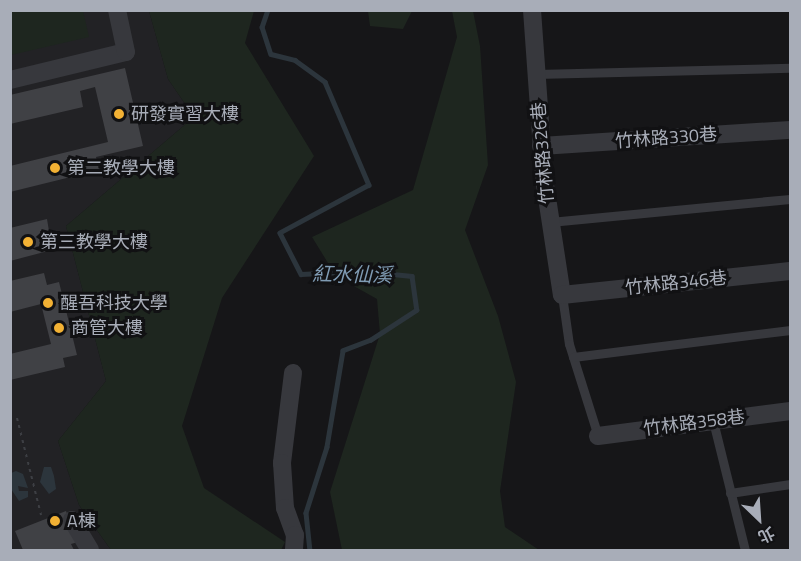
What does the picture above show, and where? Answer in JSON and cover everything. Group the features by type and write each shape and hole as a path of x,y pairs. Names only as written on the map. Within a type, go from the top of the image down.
{"street":[{"path":"10,80 126,52 117,10"},
{"name":"竹林路326巷","path":"532,10 541,146 562,295"},
{"name":"竹林路330巷","path":"541,146 790,130"},
{"name":"竹林路346巷","path":"562,295 790,270"},
{"path":"293,373 282,463 285,508 295,535 294,550"},
{"name":"竹林路358巷","path":"598,436 790,411"},
{"path":"72,520 90,550"}],"lane":[{"path":"536,74 790,68"},
{"path":"550,222 790,199"},
{"path":"562,295 573,357 598,436"},
{"path":"573,357 790,330"},
{"path":"713,421 745,550"},
{"path":"730,493 790,484"}],"path":[{"path":"17,418 41,515"}],"shaded area":[{"path":"368,10 412,11 403,29 370,26"},
{"name":"醒吾科技大學","path":"10,11 149,11 168,79 194,117 66,226 106,381 58,441 79,505 111,550 11,550"},
{"path":"10,11 83,11 89,37 11,55"},
{"path":"149,11 254,11 245,43 314,156 222,298 182,426 204,488 285,542 281,550 111,550 79,505 58,441 106,381 66,226 194,117 168,79"},
{"path":"452,11 473,11 480,46 488,165 465,230 498,316 516,382 500,491 505,527 539,550 342,550 330,492 380,334 377,299 336,276 312,237 413,190 457,37"},
{"path":"44,467 51,467 54,476 56,489 49,494 40,482"},
{"path":"16,471 23,474 28,488 18,486 19,491 28,491 28,497 19,501 11,489 11,473"}],"building":[{"path":"125,68 143,146 96,157 99,170 10,192 10,166 108,142 95,87 80,91 83,107 10,124 10,95"},
{"name":"第三教學大樓","path":"47,219 49,231 43,232 48,251 10,261 10,228"},
{"name":"商管大樓","path":"44,273 47,285 59,282 77,355 63,358 65,367 10,380 10,354 51,344 41,304 10,312 10,281"},
{"name":"A棟","path":"66,511 78,542 71,544 74,550 23,550 15,531"}],"waterway":[{"name":"紅水仙溪","path":"268,10 262,27 271,54 295,60 325,82 369,185 280,233 301,274 363,271 412,276 417,310 371,340 343,351 327,447 306,513 310,550"}],"place":[{"name":"研發實習大樓","path":"119,114"},
{"name":"第二教學大樓","path":"55,168"},
{"name":"第三教學大樓","path":"28,242"},
{"name":"醒吾科技大學","path":"48,303"},
{"name":"商管大樓","path":"59,328"},
{"name":"A棟","path":"55,521"}]}
